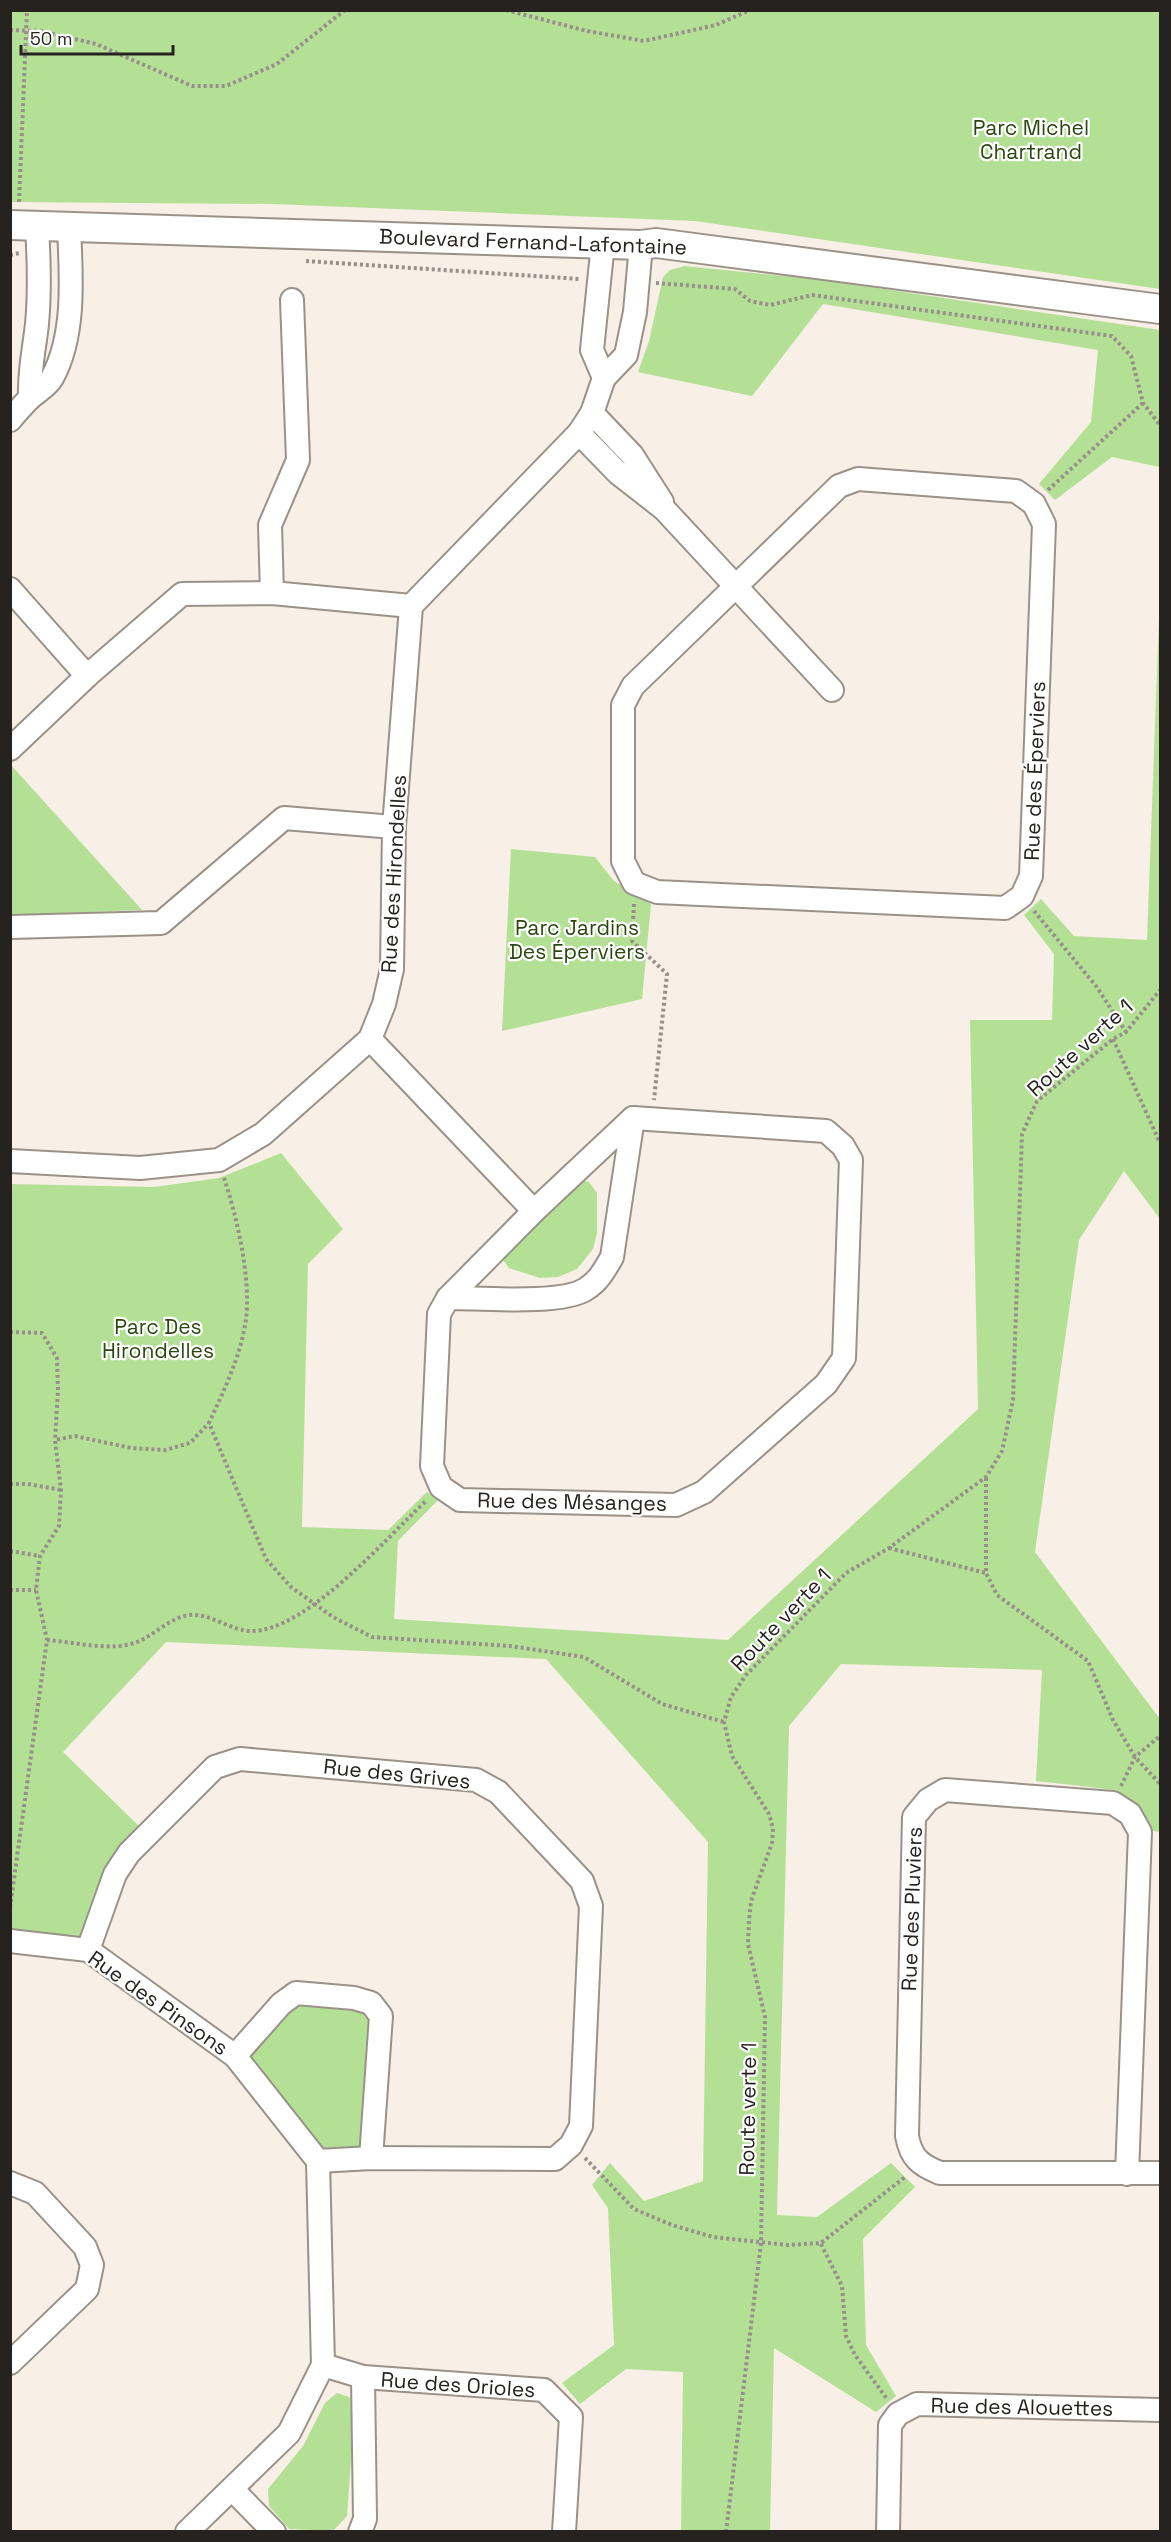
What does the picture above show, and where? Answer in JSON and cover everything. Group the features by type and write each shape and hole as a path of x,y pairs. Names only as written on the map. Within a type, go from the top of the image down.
{"street":[{"name":"Boulevard Fernand-Lafontaine","path":"26,231 69,228 641,245 656,243 1161,309"},
{"path":"10,420 52,378 69,322 71,291 69,228"},
{"path":"26,231 37,326 30,364 30,398"},
{"path":"603,243 592,350 604,378"},
{"path":"10,748 87,675 182,594 272,594 411,606 579,433 592,413 604,378 626,355 638,282 641,245"},
{"path":"272,594 270,525 298,460 292,300"},
{"path":"592,413 632,455 659,495 664,509"},
{"path":"579,433 618,473 664,509 832,690"},
{"path":"1022,896 1005,908 657,892 634,883 623,861 623,705 633,686 838,486 858,479 1016,490 1034,504"},
{"name":"Rue des Éperviers","path":"1022,896 1031,876 1044,524 1034,504"},
{"path":"10,589 87,675"},
{"name":"Rue des Hirondelles","path":"10,1161 140,1168 219,1160 263,1134 370,1039 384,1004 392,969 394,827 411,606"},
{"path":"10,927 161,923 284,818 394,827"},
{"path":"370,1039 534,1211"},
{"path":"441,1487 432,1466 440,1314 448,1298 534,1211 642,1119"},
{"path":"448,1298 567,1298 586,1290 602,1276 612,1257 642,1119"},
{"name":"Rue des Mésanges","path":"441,1487 460,1500 676,1505 704,1492 826,1384 844,1358 851,1160 843,1146 826,1131 642,1119"},
{"name":"Rue des Grives","path":"88,1950 115,1874 129,1853 215,1767 240,1759 476,1780 498,1791 582,1881 591,1906 581,2126 571,2145"},
{"name":"Rue des Pluviers","path":"920,2165 910,2151 907,2136 915,1816 928,1800 945,1790 1113,1803"},
{"path":"1113,1803 1130,1814 1140,1832 1127,2174"},
{"name":"Rue des Pinsons","path":"10,1941 88,1950 235,2056 318,2161"},
{"name":"Rue des Pinsons","path":"235,2056 281,2004 296,1993 354,1998 371,2003 381,2016 371,2158"},
{"path":"187,2532 289,2433 323,2366 318,2161 371,2158 555,2159 571,2145"},
{"path":"920,2165 940,2173 1161,2174"},
{"path":"10,2183 35,2193 85,2247 92,2265 87,2289 10,2363"},
{"path":"323,2366 363,2377 365,2519 360,2532"},
{"name":"Rue des Orioles","path":"363,2377 544,2390 571,2417 564,2532"},
{"name":"Rue des Alouettes","path":"898,2414 917,2404 1161,2410"},
{"path":"888,2532 890,2426 898,2414"},
{"path":"232,2489 274,2532"}],"path":[{"path":"10,255 26,231 25,30 27,10"},
{"path":"10,30 41,31 96,44 192,86 226,86 277,64 345,10"},
{"path":"506,10 587,31 644,41 716,25 750,10"},
{"path":"300,260 599,280"},
{"path":"638,282 735,290 750,301 770,305 812,295 1112,336 1131,356 1143,404 1161,424"},
{"path":"1034,504 1143,404"},
{"path":"634,883 632,940 667,974 642,1119"},
{"path":"1022,896 1096,986 1126,1032"},
{"name":"Route verte 1","path":"726,2532 761,2243 765,2017 748,1944 751,1901 772,1843 773,1828 769,1814 732,1756 724,1722 731,1697 746,1675 769,1649 846,1573 890,1548 986,1477 1002,1451 1013,1400 1022,1134 1037,1101 1113,1039 1126,1032 1161,990"},
{"path":"1113,1039 1161,1143"},
{"path":"55,1440 75,1436 131,1448 165,1450 190,1443 209,1423 234,1364 246,1318 244,1273 237,1218 219,1160"},
{"path":"10,1332 42,1333 57,1358 55,1440 61,1490 58,1526 40,1556 36,1590 47,1640 10,1908"},
{"path":"209,1423 266,1558 291,1587 333,1617 372,1636 510,1646 584,1657 662,1704 724,1722"},
{"path":"986,1477 986,1572 997,1595 1088,1661 1113,1720 1135,1757 1161,1785"},
{"path":"10,1484 28,1484 61,1490"},
{"path":"47,1640 120,1646 138,1642 177,1618 191,1614 250,1631 274,1627 316,1605 441,1487"},
{"path":"890,1548 986,1572"},
{"path":"10,1551 40,1556"},
{"path":"10,1590 36,1590"},
{"path":"1113,1803 1135,1757 1161,1736"},
{"path":"571,2145 634,2209 672,2225 713,2237 761,2243 821,2243 920,2165"},
{"path":"821,2243 842,2286 846,2336 855,2355 898,2414"}],"green space":[{"name":"Parc Michel Chartrand","path":"11,10 1160,11 1160,289 695,221 272,204 11,202"},
{"path":"685,266 823,280 1160,330 1160,467 1112,457 1055,500 1039,484 1091,422 1098,350 823,304 752,396 638,372 649,341 663,277 670,270"},
{"name":"Parc Des Hirondelles","path":"1160,592 1160,1219 1124,1171 1079,1240 1035,1552 1160,1719 1160,1832 1153,1831 1116,1790 1036,1781 1042,1670 841,1664 789,1726 777,2215 817,2217 891,2163 915,2187 863,2239 866,2345 896,2396 876,2412 774,2348 770,2531 681,2531 683,2372 626,2369 580,2404 562,2383 614,2345 608,2208 592,2185 610,2163 644,2201 703,2181 708,1842 546,1659 166,1642 63,1752 142,1829 110,1860 83,1945 11,1937 10,1184 154,1187 219,1178 281,1153 343,1229 308,1264 302,1527 388,1530 427,1492 438,1500 398,1541 394,1619 728,1640 978,1409 970,1020 1052,1020 1054,954 1024,915 1041,899 1074,936 1147,940"},
{"path":"11,765 142,910 11,915"},
{"name":"Parc Jardins Des Éperviers","path":"511,849 595,857 614,881 651,904 642,999 502,1031"},
{"path":"576,1178 589,1182 597,1193 597,1233 593,1249 577,1269 558,1277 540,1278 509,1268 501,1257"},
{"path":"298,1997 353,2002 377,2019 367,2152 321,2156 241,2057"},
{"path":"337,2393 349,2397 355,2405 347,2516 333,2531 289,2529 269,2506 268,2489 303,2446 325,2403"}]}
